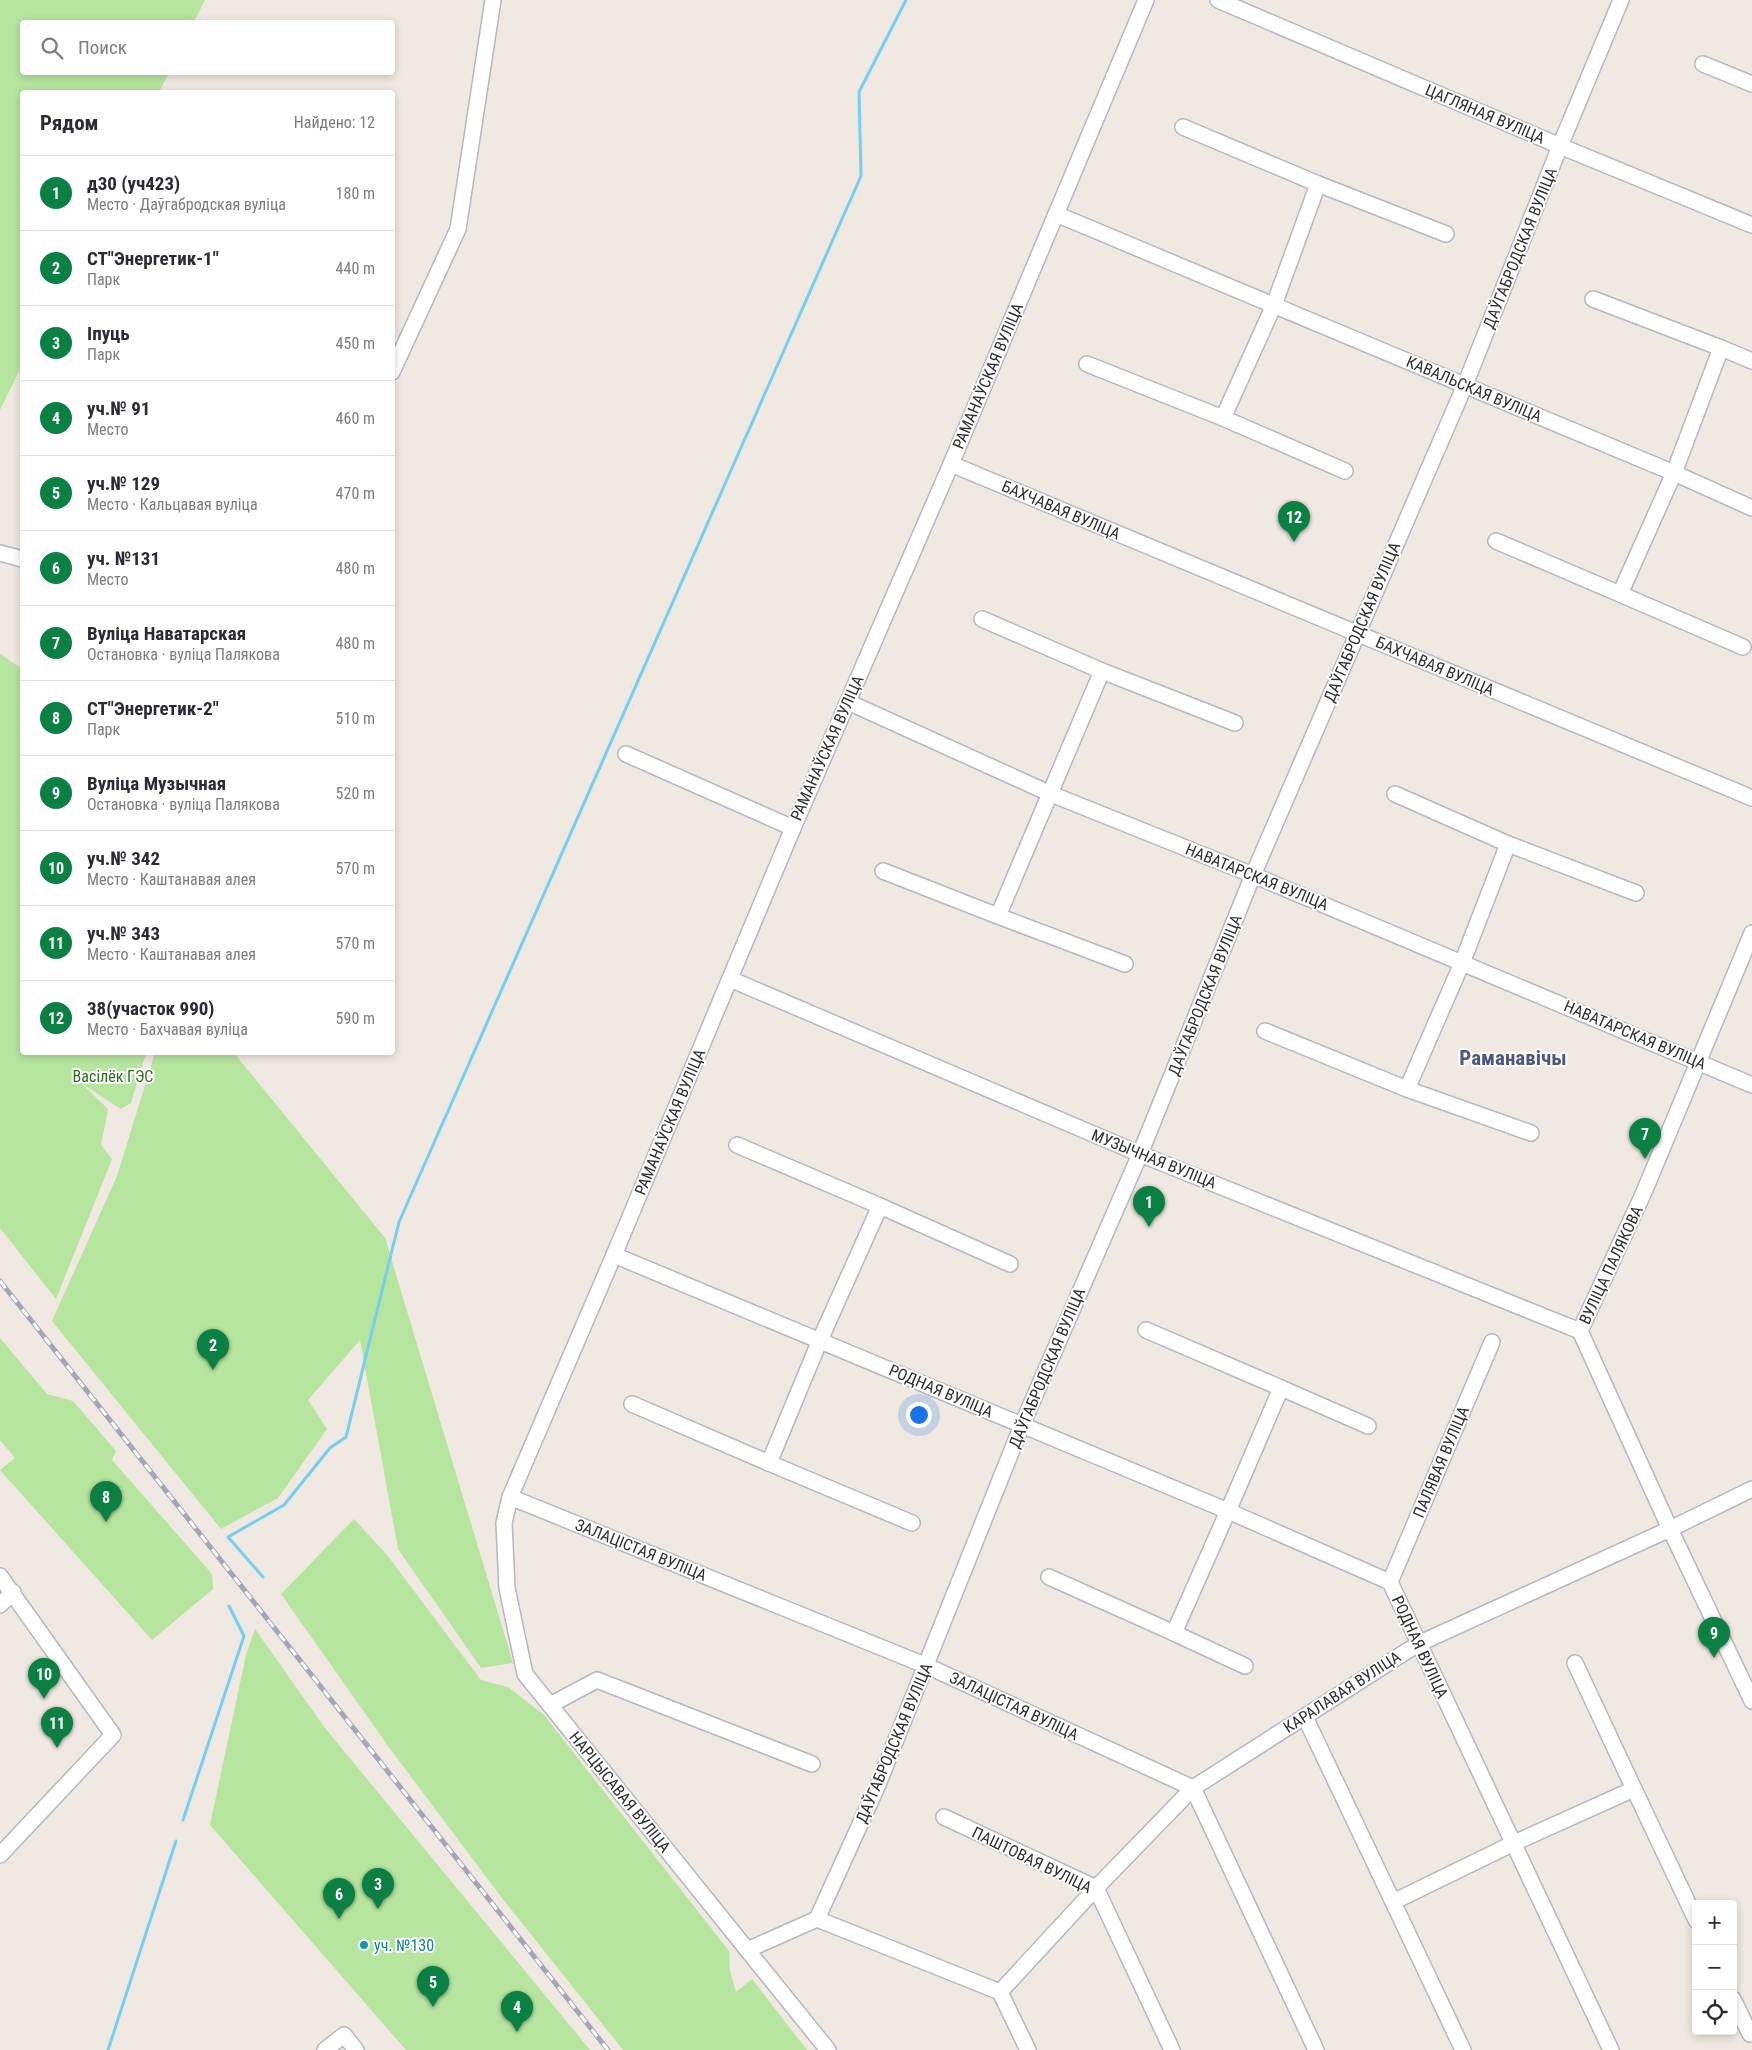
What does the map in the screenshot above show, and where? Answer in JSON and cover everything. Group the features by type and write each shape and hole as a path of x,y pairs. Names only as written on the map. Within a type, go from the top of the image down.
{"street":[{"path":"395,366 458,229 493,0"},
{"name":"РАМАНАЎСКАЯ ВУЛІЦА","path":"510,1497 614,1255 793,828 951,464 1146,0"},
{"name":"ЦАГЛЯНАЯ ВУЛІЦА","path":"1218,0 1752,226"},
{"name":"ДАЎГАБРОДСКАЯ ВУЛІЦА","path":"817,1919 877,1787 1022,1425 1140,1154 1253,875 1465,385 1560,146 1621,0"},
{"path":"1703,64 1752,84"},
{"path":"1183,127 1318,184 1446,234"},
{"path":"1223,418 1274,305 1318,184"},
{"name":"КАВАЛЬСКАЯ ВУЛІЦА","path":"1056,214 1674,473 1752,508"},
{"path":"1593,299 1752,361"},
{"path":"1620,594 1674,473 1721,348"},
{"path":"1087,364 1223,418 1345,471"},
{"name":"БАХЧАВАЯ ВУЛІЦА","path":"951,464 1752,798"},
{"path":"1496,541 1743,647"},
{"path":"0,553 20,558"},
{"path":"982,619 1102,672 1235,724"},
{"path":"998,916 1102,672"},
{"name":"НАВАТАРСКАЯ ВУЛІЦА","path":"848,702 1051,794 1253,875 1752,1085"},
{"path":"626,754 793,828"},
{"path":"1395,794 1508,844 1636,893"},
{"path":"1407,1089 1462,963 1508,844"},
{"path":"883,871 1126,964"},
{"name":"ВУЛІЦА ПАЛЯКОВА","path":"1752,933 1644,1192 1580,1331 1670,1529 1752,1701"},
{"name":"МУЗЫЧНАЯ ВУЛІЦА","path":"730,979 1140,1154 1580,1331"},
{"path":"1265,1031 1407,1089 1531,1133"},
{"path":"737,1145 1010,1264"},
{"path":"770,1463 820,1340 880,1206"},
{"name":"РОДНАЯ ВУЛІЦА","path":"614,1255 1228,1511 1390,1582 1611,2050"},
{"path":"1146,1330 1368,1426"},
{"name":"ПАЛЯВАЯ ВУЛІЦА","path":"1390,1582 1492,1342"},
{"path":"1174,1633 1281,1388"},
{"path":"632,1404 912,1523"},
{"name":"КАРАЛАВАЯ ВУЛІЦА","path":"1000,1992 1096,1888 1193,1788 1418,1644 1670,1529 1752,1489"},
{"name":"ЗАЛАЦІСТАЯ ВУЛІЦА","path":"510,1497 927,1666 1193,1788"},
{"name":"НАРЦЫСАВАЯ ВУЛІЦА","path":"510,1497 504,1523 507,1588 525,1674 828,2050"},
{"path":"0,1576 113,1735 0,1855"},
{"path":"1049,1577 1245,1666"},
{"path":"0,1605 13,1592"},
{"path":"1575,1663 1692,1912"},
{"path":"550,1705 597,1680 812,1764"},
{"path":"1305,1717 1463,2050"},
{"path":"1193,1788 1316,2050"},
{"path":"1393,1902 1514,1843 1634,1789"},
{"name":"ПАШТОВАЯ ВУЛІЦА","path":"944,1817 1096,1888 1172,2050"},
{"path":"747,1950 817,1919 1000,1992 1028,2050"},
{"path":"1737,2006 1750,2034"},
{"path":"325,2050 344,2035 356,2050"}],"green space":[{"path":"0,0 205,0 195,20 20,20 20,75 168,75 160,90 20,90 20,369 0,410"},
{"name":"Васілёк ГЭС","path":"0,654 20,668 20,1055 145,1055 131,1103 121,1109 81,1083 108,1109 101,1145 112,1159 56,1299 0,1228"},
{"path":"154,1055 236,1055 385,1238 513,1663 481,1668 398,1549 360,1340 308,1400 327,1429 278,1498 221,1529 52,1321 117,1176"},
{"path":"0,1338 47,1394 73,1401 116,1451 112,1460 212,1574 213,1589 152,1640 0,1470 15,1458 0,1440"},
{"path":"354,1519 387,1555 481,1680 508,1687 544,1715 729,1951 730,1971 736,1992 752,1979 807,2050 623,2050 502,1898 388,1746 281,1594"},
{"path":"255,1629 325,1728 590,2050 406,2050 210,1825 246,1655"}],"waterway":[{"path":"263,1577 228,1537 284,1505 330,1448 346,1437 399,1222 861,176 859,92 906,0"},
{"path":"183,1820 244,1636 229,1606"},
{"path":"108,2050 176,1841"}],"railway":[{"path":"0,1281 608,2050"}],"place":[{"name":"38(участок 990)","path":"1294,542"},
{"name":"Вуліца Наватарская","path":"1645,1159"},
{"name":"д30 (уч423)","path":"1149,1227"},
{"name":"СТ\"Энергетик-1\"","path":"213,1370"},
{"name":"СТ\"Энергетик-2\"","path":"106,1522"},
{"name":"Вуліца Музычная","path":"1714,1658"},
{"name":"уч.№ 342","path":"44,1699"},
{"name":"уч.№ 343","path":"57,1748"},
{"name":"Іпуць","path":"378,1909"},
{"name":"уч. №131","path":"339,1919"},
{"name":"уч. №130","path":"364,1945"},
{"name":"уч.№ 129","path":"433,2007"},
{"name":"уч.№ 91","path":"517,2032"}],"district":[{"name":"Раманавічы","path":"1513,1058"}]}
